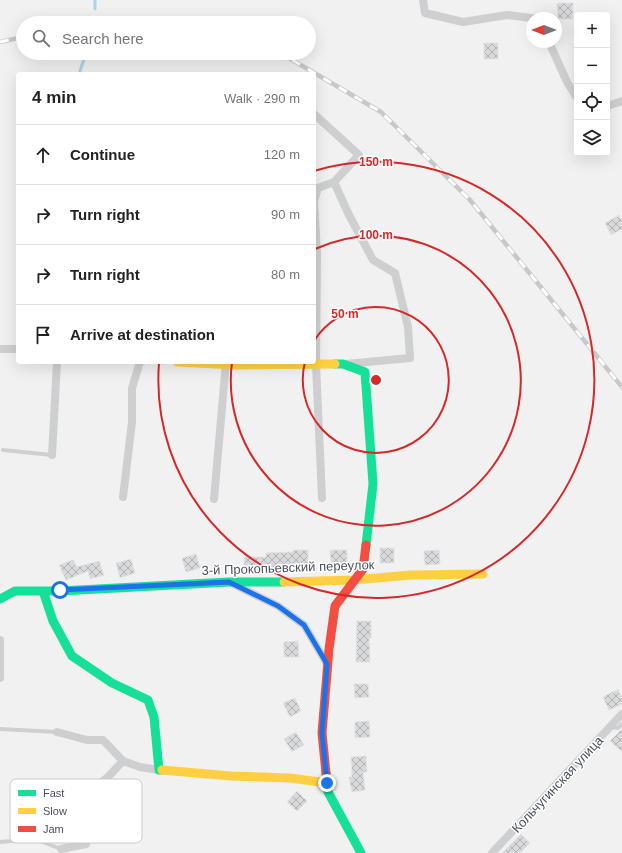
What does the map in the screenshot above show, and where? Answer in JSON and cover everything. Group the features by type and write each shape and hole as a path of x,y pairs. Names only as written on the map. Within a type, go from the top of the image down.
{"street":[{"path":"423,0 425,13 463,22 507,15 526,17"},
{"path":"551,48 574,93"},
{"path":"610,105 622,101"},
{"path":"316,116 359,155 334,182 318,188 316,194"},
{"path":"316,364 343,364 410,358 408,327 395,273 373,260 348,213 334,182"},
{"path":"316,254 316,364 322,498"},
{"path":"0,349 16,349"},
{"path":"52,455 57,364"},
{"path":"123,497 132,422 132,388 139,364"},
{"path":"214,499 226,364"},
{"path":"343,364 365,372 373,484 363,569 336,606 327,664 322,733 328,792 361,853"},
{"name":"3-й Прокопьевский переулок","path":"0,599 14,592 229,582 354,580 411,575 483,574"},
{"path":"229,582 278,606 304,625 327,664"},
{"path":"43,591 53,622 72,656 112,683 148,700 154,717 159,770"},
{"path":"0,640 0,678"},
{"name":"Кольчугинская улица","path":"492,853 622,714"},
{"path":"57,732 87,740 103,740 123,761 140,767 231,776 290,778 327,783"},
{"path":"106,779 123,761"},
{"path":"61,849 86,843"}],"lane":[{"path":"3,450 52,455"},
{"path":"610,727 618,728 622,724"},
{"path":"0,729 57,732"},
{"path":"0,842 10,841"},
{"path":"45,843 61,849"}],"building":[{"path":"557,3 573,3 573,19 562,19 562,12 558,12"},
{"path":"484,43 498,43 498,59 484,59"},
{"path":"619,215 622,221 622,229 611,235 605,223"},
{"path":"380,548 394,548 394,563 380,563"},
{"path":"293,550 308,550 308,566 279,566 279,568 260,568 260,572 244,572 244,557 266,557 266,553 293,552"},
{"path":"330,550 347,550 347,564 331,564"},
{"path":"439,550 440,564 425,565 424,551"},
{"path":"196,554 200,568 186,572 182,558"},
{"path":"131,559 135,573 120,578 116,563"},
{"path":"73,560 77,567 99,561 104,575 90,579 88,571 66,580 59,565"},
{"path":"357,621 371,621 371,638 369,638 370,662 356,662"},
{"path":"298,641 299,657 284,657 284,642"},
{"path":"354,684 368,684 369,697 355,698"},
{"path":"618,689 622,698 622,704 609,710 603,697"},
{"path":"295,698 301,711 290,717 283,703"},
{"path":"369,721 370,737 355,738 355,722"},
{"path":"622,729 622,752 610,741"},
{"path":"296,732 304,745 292,752 284,739"},
{"path":"366,756 367,772 363,772 365,790 352,792 349,777 352,777 351,757"},
{"path":"297,791 307,801 297,811 287,802"},
{"path":"521,834 530,843 520,853 502,853"}],"waterway":[{"path":"95,0 95,9"},
{"path":"80,72 84,60"}],"railway":[{"path":"0,42 16,39"},
{"path":"292,60 313,72"},
{"path":"316,74 381,112 470,200 622,387"}],"traffic: fast":[{"path":"335,364 343,364 365,372 373,484 366,545"},
{"path":"0,599 15,591 60,591 229,582 284,582"},
{"path":"43,591 53,621 72,656 112,683 148,700 154,717 159,770 162,770"},
{"path":"326,773 328,792 361,853"}],"traffic: slow":[{"path":"216,364 335,364"},
{"path":"284,582 354,580 411,575 483,574"},
{"path":"162,770 231,776 290,778 327,783"}],"traffic: jam":[{"path":"326,773 322,733 329,649 335,606 363,569 366,545"}],"route":[{"path":"60,590 229,582 278,606 304,625 327,664 322,733 327,783"}]}
